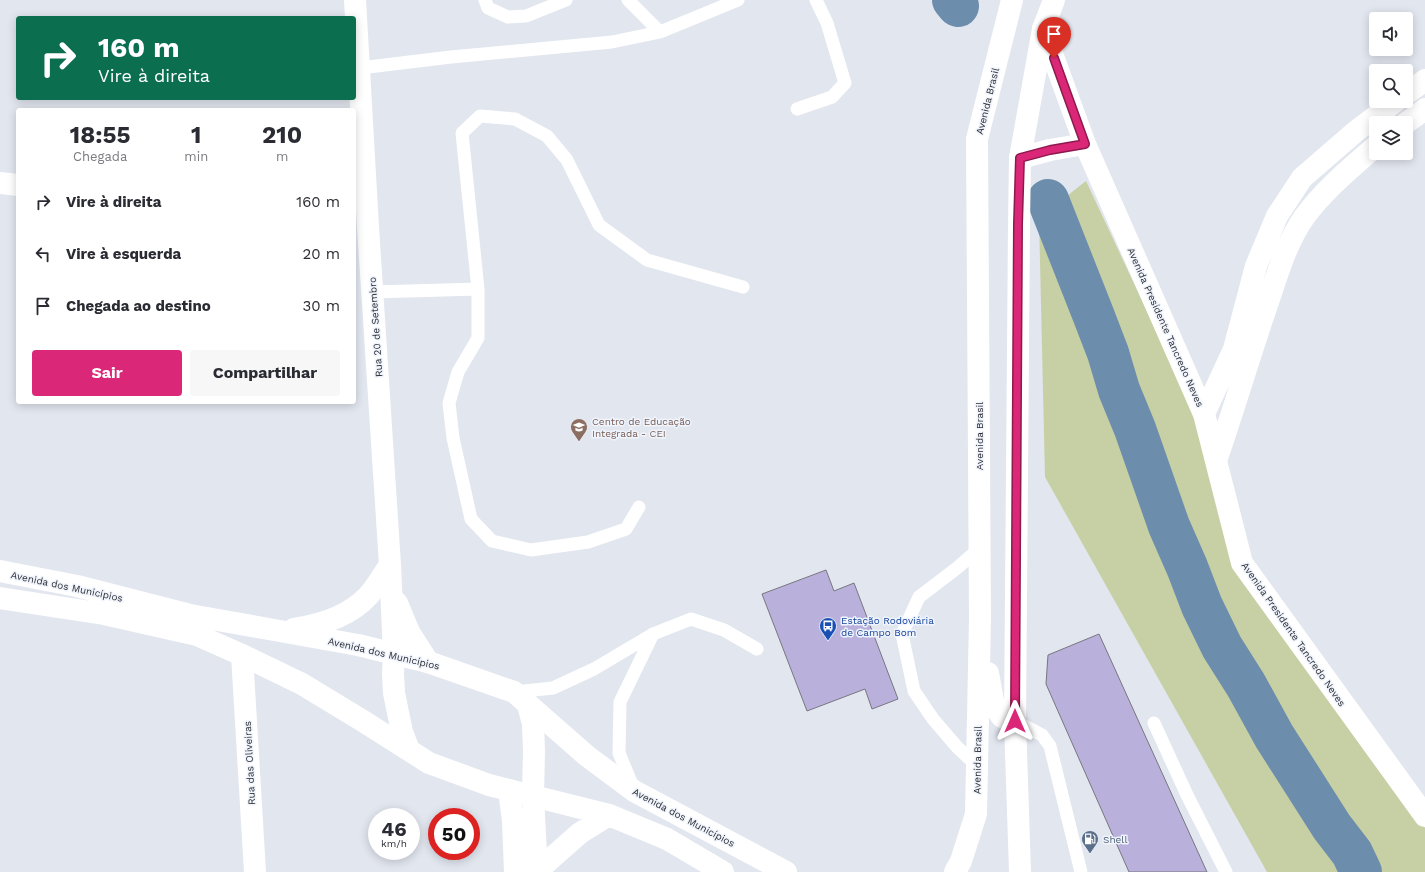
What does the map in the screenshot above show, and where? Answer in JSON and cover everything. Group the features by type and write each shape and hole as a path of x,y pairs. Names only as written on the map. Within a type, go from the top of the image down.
{"main road":[{"name":"Rua 20 de Setembro","path":"355,0 360,68 361,226 373,292 390,565 394,654 394,693 402,732 409,750"},
{"name":"Avenida Brasil","path":"955,872 961,861 976,814 980,618 977,139 1012,0"},
{"path":"1020,872 1015,721 1018,224 1020,158 1043,29 1054,0"},
{"name":"Avenida Presidente Tancredo Neves","path":"1043,29 1085,144 1204,414 1242,563 1425,816"},
{"path":"1413,89 1425,80"},
{"path":"1204,414 1234,349 1256,266 1277,216 1302,178 1355,132 1387,108"},
{"path":"1413,118 1425,109"},
{"path":"1020,158 1050,150 1085,144"},
{"path":"1216,461 1285,252 1305,217 1333,183 1369,152"},
{"path":"0,183 16,185"},
{"path":"280,631 314,626 350,611 369,595 390,565"},
{"path":"390,565 396,599 409,632 428,662"},
{"name":"Avenida dos Municípios","path":"0,571 77,586 190,616 358,645 428,662 521,698 587,756 634,791 786,872"},
{"name":"Avenida dos Municípios","path":"0,598 104,614 197,635 242,654 302,684 428,763 489,785 609,815 667,839 723,872"},
{"path":"980,618 994,706 1002,717 1015,721"},
{"name":"Rua das Oliveiras","path":"242,654 255,872"},
{"path":"521,698 533,724 533,796 537,872"},
{"path":"509,790 513,821 515,872"},
{"path":"939,872 949,863 976,814"},
{"path":"537,872 580,833 609,815"}],"lane":[{"path":"485,0 488,8 508,16 526,16 566,0"},
{"path":"628,0 660,32"},
{"path":"360,68 451,56 612,42 660,32 738,0"},
{"path":"796,109 832,96 845,83 827,23 816,0"},
{"path":"639,507 626,529 588,542 531,550 492,541 471,519 453,438 449,403 458,372 478,338 478,289 462,133 480,116 515,119 547,136 567,160 599,225 647,260 743,287"},
{"path":"373,292 478,289"},
{"path":"977,766 957,747 933,719 914,691 902,634 918,597 957,568 980,548"},
{"path":"521,698 553,688 594,669 653,634 691,619 724,630 757,649"},
{"path":"634,791 619,753 620,702 653,634"},
{"path":"1015,721 1042,735 1050,746 1082,872"},
{"path":"1154,723 1186,795 1226,872"}],"green space":[{"path":"1086,181 1175,371 1204,442 1235,567 1425,828 1425,872 1267,872 1045,477 1039,218"}],"building":[{"name":"Estação Rodoviária de Campo Bom","path":"826,570 834,591 854,583 898,699 872,709 865,689 807,711 762,594"},
{"path":"1099,634 1207,872 1129,872 1046,684 1048,655"}],"waterway":[{"path":"953,0 958,6"},
{"path":"1048,200 1108,353 1119,390 1135,429 1169,526 1202,606 1222,647 1246,685 1274,736 1332,827 1352,853 1361,872"}],"place":[{"name":"Centro de Educação Integrada - CEI","path":"579,442"},
{"name":"Estação Rodoviária de Campo Bom","path":"828,641"},
{"name":"Shell","path":"1090,854"}],"route":[{"path":"1015,721 1018,224 1020,158 1050,150 1085,144 1054,58"}]}
